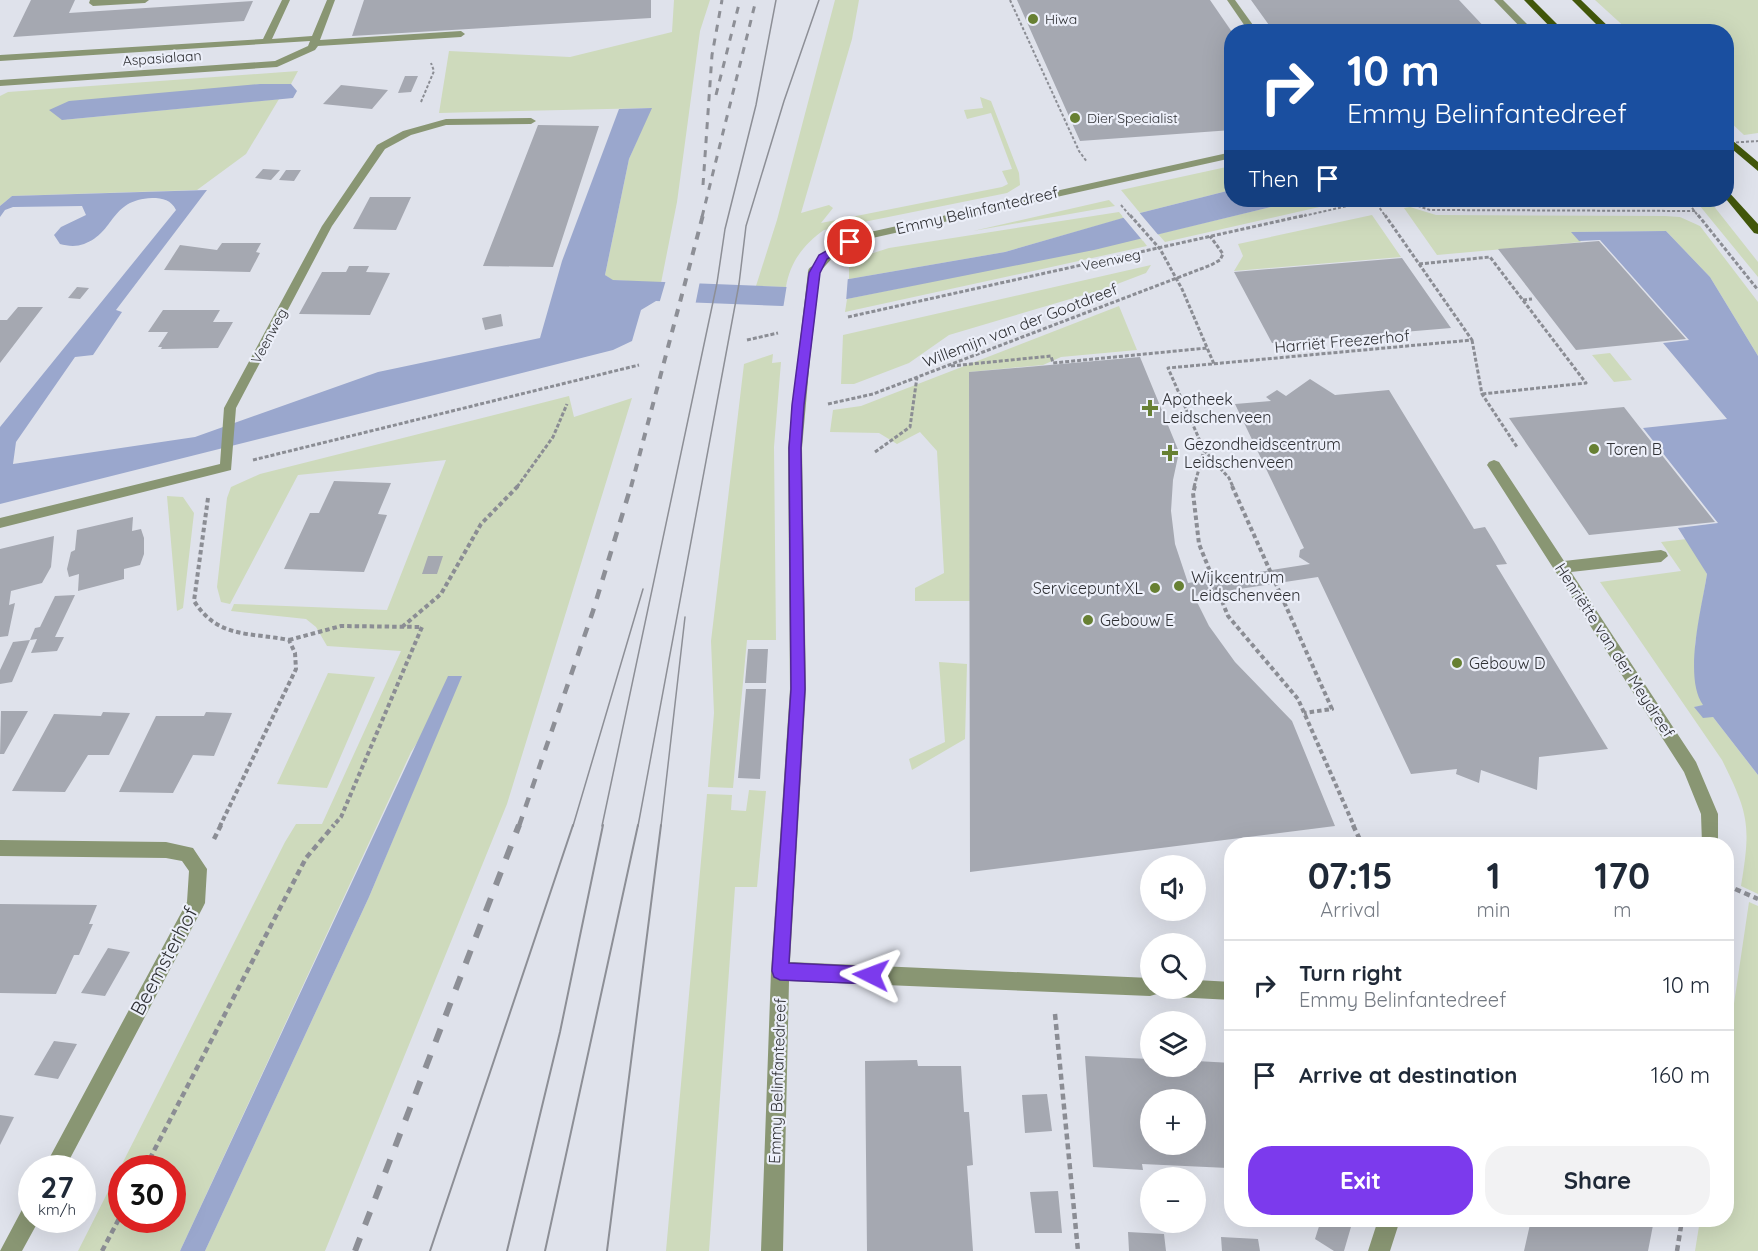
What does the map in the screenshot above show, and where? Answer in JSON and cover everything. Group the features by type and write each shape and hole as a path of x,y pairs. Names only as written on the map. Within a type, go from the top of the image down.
{"main road":[{"path":"1528,0 1553,24"},
{"path":"1576,0 1602,24"},
{"path":"1734,146 1758,168"},
{"path":"1734,202 1758,231"}],"street":[{"path":"94,0 93,3 144,0"},
{"path":"267,42 286,0"},
{"path":"331,0 315,41 461,34"},
{"path":"1231,0 1248,24"},
{"path":"1498,0 1523,24"},
{"name":"Aspasialaan","path":"0,58 315,41 312,48 277,64 0,83"},
{"name":"Veenweg","path":"220,468 230,408 327,226 381,147 407,133 446,123 531,121"},
{"name":"Emmy Belinfantedreef","path":"772,1251 780,971 798,689 795,448 814,273 823,257 836,248 865,236 1224,156"},
{"name":"Henriëtte van der Meydreef","path":"1494,465 1690,767 1707,800 1712,837"},
{"path":"0,524 220,468"},
{"path":"1562,567 1661,555"},
{"path":"0,848 166,850 187,854 198,869"},
{"name":"Beemsterhof","path":"61,1155 196,903 198,869"},
{"path":"780,971 1140,987"},
{"path":"1206,990 1224,991"},
{"path":"1379,1251 1387,1227"},
{"path":"9,1251 19,1233"}],"path":[{"path":"1010,0 1078,151 1103,182"},
{"path":"407,133 434,71 434,64 427,59"},
{"path":"1734,142 1758,141"},
{"path":"1122,207 1160,249 1176,278 1214,364"},
{"name":"Veenweg","path":"848,317 1342,207"},
{"path":"1379,207 1472,340 1482,394 1510,436"},
{"path":"1421,207 1430,210 1697,211"},
{"path":"1693,207 1758,290"},
{"name":"Willemijn van der Gootdreef","path":"798,405 850,400 917,377 1220,260 1223,254 1210,236"},
{"path":"1419,264 1490,257 1586,382 1482,394"},
{"path":"1523,300 1532,299"},
{"path":"747,340 778,333"},
{"name":"Harriët Freezerhof","path":"1304,713 1332,709 1229,478 1204,450 1168,368 1472,340"},
{"path":"944,366 1051,356 1053,363 1207,348"},
{"path":"280,453 639,366"},
{"path":"875,452 910,427 917,377"},
{"path":"402,627 441,594 481,524 517,487 553,438 567,404"},
{"path":"1204,450 1193,493 1199,544 1228,616 1298,699 1360,837"},
{"path":"152,1155 306,858 341,817 422,627 341,626 289,640 269,634 222,630 209,623 194,602 220,468"},
{"path":"198,869 296,669 295,653 289,640"},
{"path":"1734,888 1758,899"},
{"path":"1052,983 1078,1251"},
{"path":"1677,1251 1681,1227"},
{"path":"102,1251 111,1233"}],"green space":[{"path":"674,0 710,0 700,31 677,202 661,283 612,280 605,275 629,159 651,108 439,113 449,51 570,57 672,32"},
{"path":"835,0 859,0 852,39 801,213 829,205 833,208 821,223 1008,184 1002,171 1012,169 991,113 967,119 964,110 983,108 980,97 991,101 1019,173 1020,185 1007,193 824,230 799,254 786,287 756,286 777,220"},
{"path":"1595,0 1758,0 1758,133 1744,135 1734,126 1734,24 1621,24"},
{"path":"298,71 291,84 260,84 62,120 279,99 246,154 197,190 12,196 0,206 0,96 8,92"},
{"path":"1224,168 1224,192 1140,213 1121,190"},
{"path":"1109,200 1115,206 973,231"},
{"path":"1271,207 1319,207 1165,242 1158,234"},
{"path":"1410,207 1436,215 1680,217 1700,226 1758,302 1758,356 1710,277 1666,231 1572,232 1581,242 1437,255 1404,208"},
{"path":"1701,207 1715,207 1758,262 1758,277"},
{"path":"1119,212 1124,218 1005,252 849,279 849,265 867,255 889,248"},
{"path":"1372,215 1401,257 1234,271 1243,256 1238,244"},
{"path":"1141,238 1147,246 845,312 847,299"},
{"path":"1151,265 1146,273 1104,289 949,335 909,363 854,384 841,384 843,335"},
{"path":"1119,306 1137,350 1061,357 1043,365 969,372 970,601 915,601 915,588 944,573 937,451 920,432 897,444 879,433 830,432 833,410 861,406"},
{"path":"1610,353 1632,380 1614,382 1592,355"},
{"path":"773,354 772,363 781,362 774,447 776,640 747,640 733,788 708,787 714,713 711,641 744,364"},
{"path":"569,396 574,417 632,398 507,804 325,1251 205,1251 369,897 461,676 411,752 180,1251 78,1251 87,1233 96,1233 96,1215 108,1192 108,1233 186,1233 186,1155 127,1155 285,842 296,824 322,824 401,651 327,646 316,627 306,619 231,611 234,604 387,610 446,460 298,475 230,604 221,602 217,587 227,498 231,487 260,474"},
{"path":"167,496 183,497 194,513 183,608 177,611"},
{"path":"1687,539 1707,574 1695,644 1704,705 1695,707 1713,717 1758,775 1758,894 1741,886 1747,834 1743,808 1722,760 1600,582 1681,571 1661,542"},
{"path":"939,662 967,664 965,739 912,770 909,759 945,742"},
{"path":"328,673 375,677 327,788 277,784"},
{"path":"749,790 766,791 757,887 735,887 709,1251 666,1251 707,794 732,795 731,810 746,811"},
{"path":"1749,902 1758,906 1758,1251 1695,1251 1699,1227 1734,1227 1734,1004"}],"water":[{"path":"260,84 291,84 297,91 293,98 62,120 49,110 69,101"},
{"path":"652,108 629,159 605,275 613,280 786,287 849,279 1005,252 1140,213 1224,192 1224,207 1271,207 1094,250 847,299 782,306 656,301 641,310 632,341 613,350 0,504 0,427 176,210 172,204 163,199 138,200 120,210 94,239 81,245 69,246 60,244 54,235 61,227 86,215 82,206 13,207 5,210 0,217 0,206 12,196 207,190 116,310 122,312 93,355 75,357 16,442 13,464 195,437 378,372 540,338 562,261 619,109"},
{"path":"1666,231 1710,277 1758,356 1758,775 1713,717 1703,718 1694,707 1703,705 1697,693 1694,660 1707,574 1678,528 1718,523 1643,428 1727,419 1663,343 1689,340 1600,240 1579,241 1571,232"},
{"path":"448,676 462,676 369,897 205,1251 180,1251"}],"pier":[{"path":"1138,211 1160,237 1143,241 1122,216"},
{"path":"848,276 846,302 783,309 787,284"},
{"path":"666,280 700,281 695,306 659,304"}],"building":[{"path":"31,0 75,0 69,13 253,1 244,21 13,37"},
{"path":"364,0 651,0 651,18 352,36"},
{"path":"1017,0 1210,0 1226,24 1224,24 1224,131 1080,141"},
{"path":"1251,0 1459,0 1482,24 1268,24"},
{"path":"405,76 418,76 411,92 398,93"},
{"path":"341,85 388,90 372,109 323,104"},
{"path":"538,125 599,126 553,267 483,266"},
{"path":"263,169 280,170 271,180 255,178"},
{"path":"286,170 301,170 294,181 279,180"},
{"path":"370,197 411,197 396,230 353,229"},
{"path":"1599,241 1686,339 1576,350 1498,249"},
{"path":"222,243 261,243 256,252 260,253 250,272 164,270 180,245 217,250"},
{"path":"1402,258 1451,328 1272,343 1234,272"},
{"path":"349,266 369,266 366,272 390,273 370,315 299,314 322,272 346,272"},
{"path":"77,287 89,288 80,299 68,298"},
{"path":"18,307 43,307 0,363 0,320 7,320"},
{"path":"163,310 220,310 213,322 233,322 218,348 161,349 162,347 158,347 168,332 148,332"},
{"path":"501,314 503,326 485,330 482,318"},
{"name":"Gebouw E","path":"1140,357 1179,452 1173,480 1171,511 1175,544 1188,583 1310,564 1299,557 1300,550 1304,548 1235,404 1271,401 1266,397 1277,390 1286,396 1310,379 1335,395 1389,390 1474,529 1485,527 1496,545 1507,564 1496,565 1608,749 1539,757 1537,790 1481,770 1479,783 1456,774 1457,769 1411,774 1318,577 1194,596 1209,626 1235,662 1292,721 1335,826 1248,837 1224,837 1224,840 970,872 969,372"},
{"name":"Toren B","path":"1624,407 1715,522 1589,535 1509,418"},
{"path":"334,481 391,483 378,514 387,515 364,572 284,569 310,513 319,513"},
{"path":"133,517 132,531 141,529 144,538 144,554 140,565 124,569 124,579 78,591 79,574 69,577 67,569 71,552 75,550 77,530"},
{"path":"54,536 51,567 42,583 11,591 9,605 15,603 8,636 0,637 0,549"},
{"path":"428,556 443,556 437,574 422,574"},
{"path":"75,595 55,637 64,637 57,651 31,653 37,639 30,640 35,628 40,627 55,596"},
{"path":"30,640 12,682 0,684 0,670 13,642"},
{"path":"748,649 768,649 766,683 745,683"},
{"path":"746,689 766,689 760,779 738,778"},
{"path":"1,711 28,711 4,754 0,754"},
{"path":"103,712 130,713 109,755 88,755 65,792 12,791 54,714 101,716"},
{"path":"206,712 232,713 214,756 193,755 173,793 119,792 156,716 204,716"},
{"path":"0,904 97,905 89,924 93,924 79,955 74,955 56,994 0,993"},
{"path":"108,948 130,952 105,996 81,993"},
{"path":"54,1041 77,1044 58,1079 34,1075"},
{"path":"1085,1056 1140,1059 1140,1077 1206,1077 1206,1062 1224,1063 1224,1168 1142,1164 1140,1170 1093,1167"},
{"path":"917,1060 918,1066 961,1066 964,1112 969,1112 973,1165 967,1166 973,1251 867,1251 865,1061"},
{"path":"1047,1094 1052,1131 1025,1133 1022,1095"},
{"path":"0,1115 14,1117 0,1145"},
{"path":"1058,1191 1062,1233 1035,1233 1030,1192"},
{"path":"1319,1227 1351,1227 1344,1251 1334,1251 1315,1239"},
{"path":"1529,1227 1653,1227 1648,1251 1524,1251"},
{"path":"1128,1232 1164,1234 1166,1251 1129,1251"},
{"path":"1221,1237 1258,1239 1260,1251 1222,1251"}],"tram line":[{"path":"602,826 717,283 725,229 756,105 776,0"},
{"path":"638,826 739,284 746,226 784,101 819,0"},
{"path":"573,826 643,589"},
{"path":"661,826 685,617"},
{"path":"430,1251 573,825"},
{"path":"507,1251 560,1032 603,825"},
{"path":"545,1251 638,825"},
{"path":"607,1251 661,825"}],"railway":[{"path":"703,185 712,55 722,0"},
{"path":"716,95 740,0"},
{"path":"702,217 756,0"},
{"path":"631,487 703,215"},
{"path":"519,826 593,611 631,486"},
{"path":"355,1251 519,825"}],"place":[{"name":"Hiwa","path":"1033,19"},
{"name":"Dier Specialist","path":"1075,118"},
{"name":"Apotheek Leidschenveen","path":"1150,408"},
{"name":"Toren B","path":"1594,449"},
{"name":"Gezondheidscentrum Leidschenveen","path":"1170,453"},
{"name":"Wijkcentrum Leidschenveen","path":"1179,586"},
{"name":"Servicepunt XL","path":"1155,588"},
{"name":"Gebouw E","path":"1088,620"},
{"name":"Gebouw D","path":"1457,663"}],"route":[{"path":"850,242 823,257 814,273 798,405 795,448 798,689 780,971 871,975"}]}
